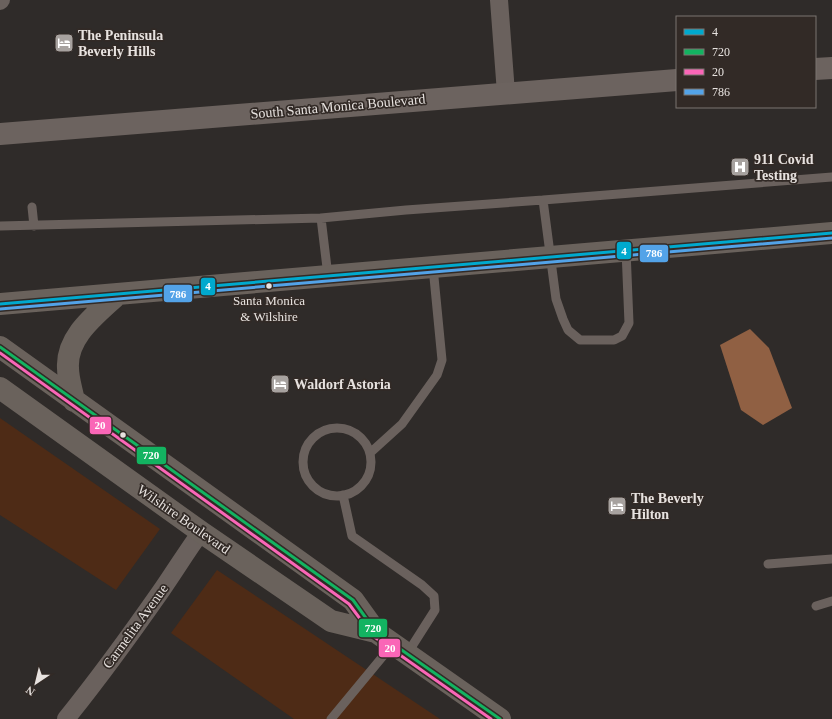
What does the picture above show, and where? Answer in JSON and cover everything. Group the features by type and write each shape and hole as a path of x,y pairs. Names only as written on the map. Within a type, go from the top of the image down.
{"main road":[{"path":"816,69 832,68"},
{"name":"South Santa Monica Boulevard","path":"0,134 676,80"},
{"path":"0,304 832,233"},
{"path":"74,401 68,367 70,347 92,318 118,294"},
{"name":"Wilshire Boulevard","path":"0,347 354,600 392,643 500,719"},
{"name":"Wilshire Boulevard","path":"0,388 201,532 330,621 392,643"}],"street":[{"path":"499,0 506,93"},
{"name":"Carmelita Avenue","path":"66,719 88,692 161,591 201,532"}],"lane":[{"path":"0,226 321,218 414,209 832,177"},
{"path":"543,200 556,298 568,330 580,340 614,340 622,336 629,322 626,250"},
{"path":"32,207 34,226"},
{"path":"321,218 328,276"},
{"path":"370,453 402,424 437,375 442,360 433,267"},
{"path":"336,428 347,430 357,435 365,443 370,453 368,475 362,485 354,492 343,496 331,496 312,486 306,476 303,465 303,454 308,444 325,430 336,428"},
{"path":"331,719 392,643 434,610 434,596 422,585 352,536 343,496"},
{"path":"768,564 832,559"},
{"path":"816,606 832,601"}],"shaded area":[{"path":"750,329 769,348 792,408 763,425 741,410 720,345"},
{"path":"0,418 160,529 116,590 0,515"},
{"path":"217,570 440,719 294,719 171,633"}],"transit line":[{"name":"4","path":"0,304 832,233"},
{"name":"786","path":"0,309 832,238"},
{"name":"720","path":"0,347 353,600 376,632 500,719"},
{"name":"20","path":"0,353 349,604 373,636 491,719"}],"place":[{"name":"The Peninsula Beverly Hills","path":"64,43"},
{"name":"911 Covid Testing","path":"740,167"},
{"name":"Santa Monica & Wilshire","path":"269,286"},
{"name":"Waldorf Astoria","path":"280,384"},
{"name":"The Beverly Hilton","path":"617,506"}]}
